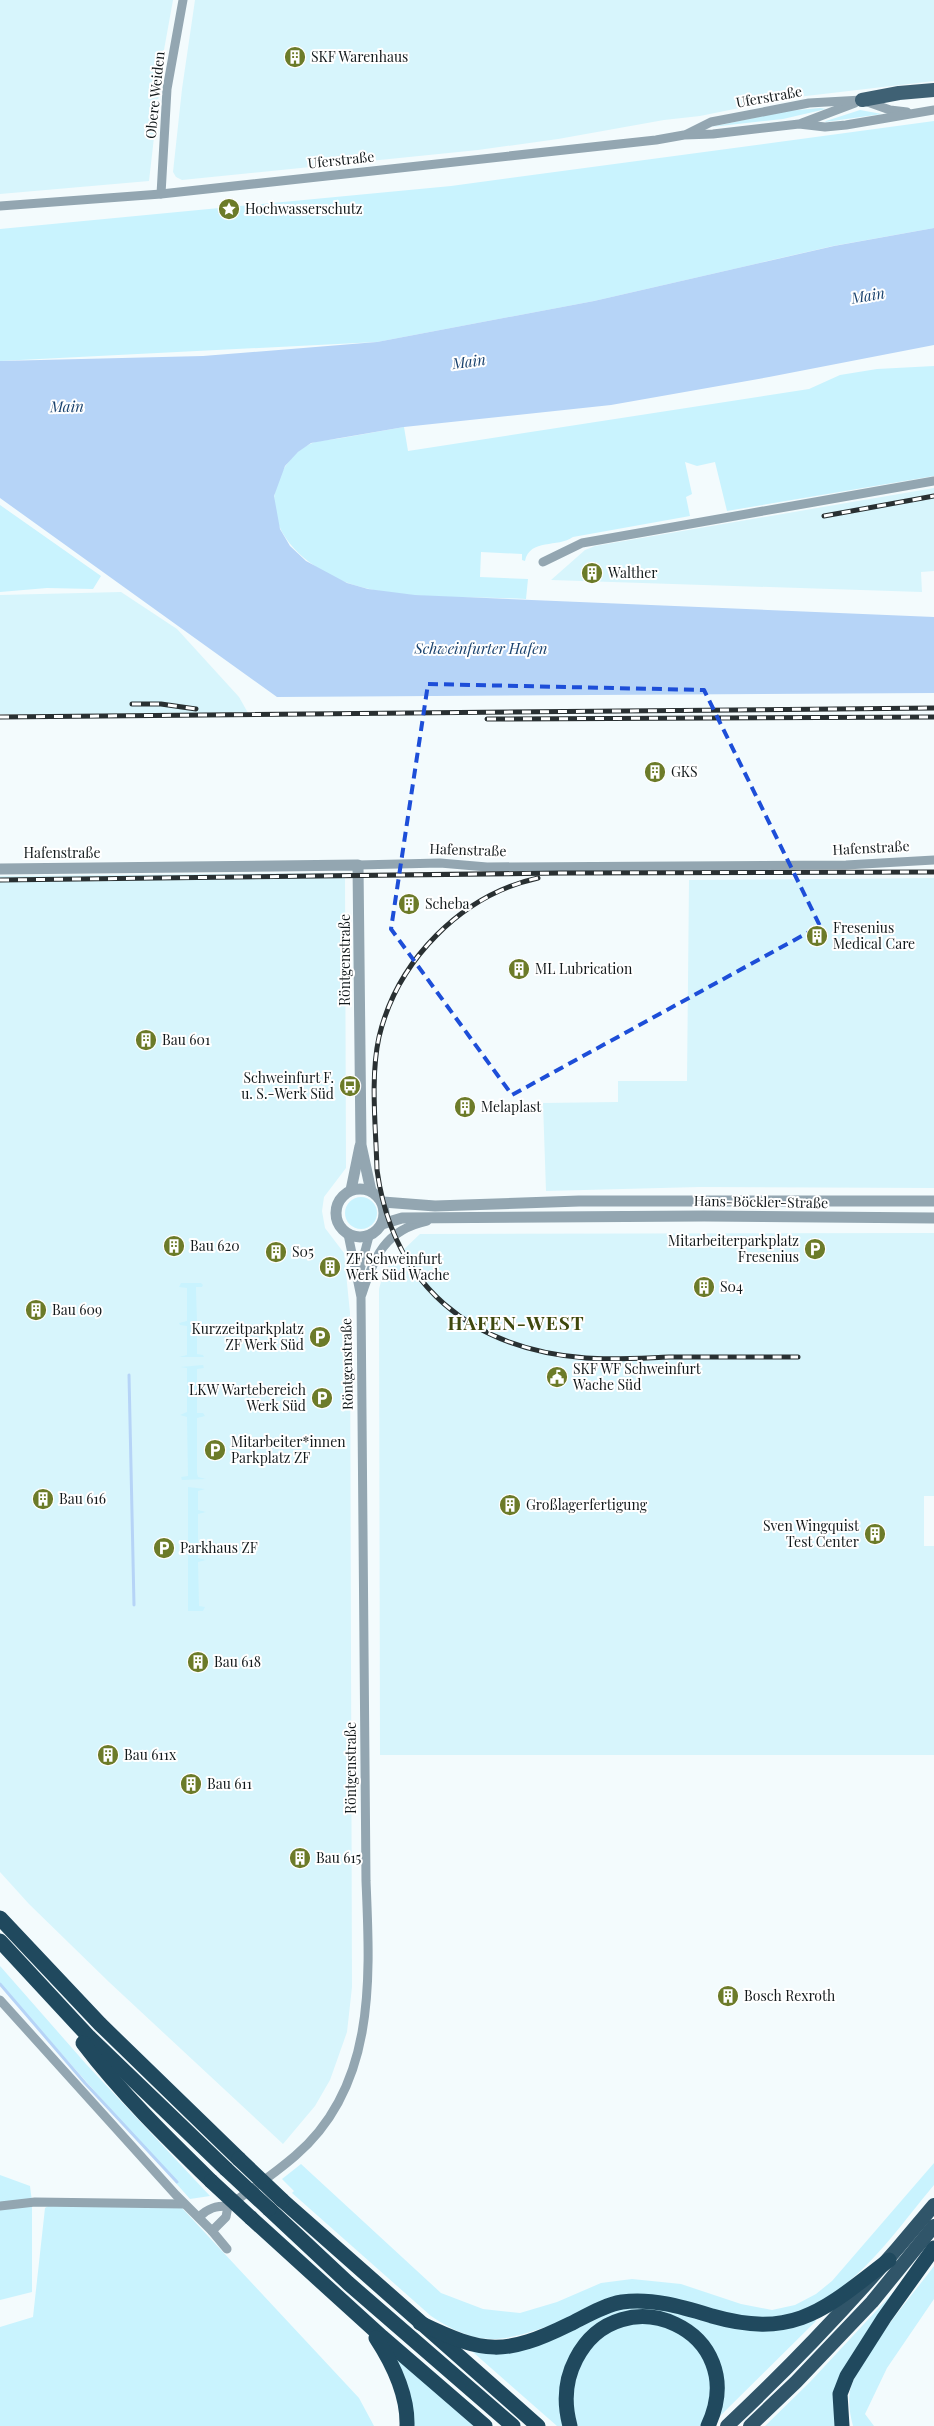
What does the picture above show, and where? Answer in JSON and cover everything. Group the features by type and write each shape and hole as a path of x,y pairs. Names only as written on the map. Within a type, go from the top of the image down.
{"highway":[{"path":"0,1918 100,2024 282,2200 538,2426"},
{"path":"0,1942 122,2070 269,2210 348,2283 514,2426"},
{"path":"54,2000 85,2045 120,2088 162,2133 251,2218 485,2426"},
{"path":"728,2426 786,2372 856,2299 934,2205"},
{"path":"750,2426 796,2382 872,2302 934,2226"},
{"path":"842,2426 840,2394 847,2376 934,2248"},
{"path":"420,2323 472,2346 497,2348 517,2345 549,2334 595,2311 619,2303 644,2300 668,2304 726,2320 776,2325 799,2319 820,2309 837,2299 889,2260"},
{"path":"570,2426 567,2388 570,2369 582,2347 595,2334 617,2321 630,2318 653,2317 672,2322 688,2331 699,2340 708,2355 714,2368 718,2394 714,2413 708,2426"},
{"path":"364,2320 391,2364 399,2382 405,2402 407,2426"}],"main road":[{"path":"862,100 899,93 934,90"}],"street":[{"name":"Obere Weiden","path":"162,194 167,89 183,0"},
{"name":"Uferstraße","path":"684,135 711,122 783,107 862,100 890,110 915,113"},
{"name":"Uferstraße","path":"799,124 862,100"},
{"name":"Uferstraße","path":"0,206 162,194 656,140 684,135 713,134 799,124 839,125 883,120 934,110"},
{"path":"543,562 582,543 934,481"},
{"name":"Hafenstraße","path":"0,868 440,863 487,867 846,865 934,860"},
{"name":"Röntgenstraße","path":"352,1190 360,1145 358,865"},
{"name":"Röntgenstraße","path":"360,1145 371,1191"},
{"path":"362,1188 371,1191 383,1202 385,1216 382,1224 369,1236 355,1237 348,1234 337,1222 336,1214 339,1200 352,1190 362,1188"},
{"path":"653,1201 653,1216"},
{"name":"Hans-Böckler-Straße","path":"383,1202 435,1206 653,1201 934,1201"},
{"path":"579,1202 579,1216"},
{"path":"869,1202 869,1219"},
{"path":"512,1203 512,1218"},
{"name":"Hans-Böckler-Straße","path":"382,1224 402,1218 579,1216 934,1218"},
{"path":"361,1297 371,1267 386,1242 406,1228 435,1219"},
{"name":"Röntgenstraße","path":"199,2217 216,2206 228,2206 296,2156 318,2132 346,2090 357,2056 366,2007 369,1970 366,1880 361,1297 348,1234"},
{"name":"Röntgenstraße","path":"358,1277 369,1236"},
{"path":"0,2000 184,2204 212,2231 226,2249"},
{"path":"0,2206 35,2202 184,2204"},
{"name":"Röntgenstraße","path":"212,2231 226,2216 228,2206"}],"highlighted area":[{"path":"428,684 704,690 820,926 512,1095 391,929"}],"shaded area":[{"path":"0,0 173,0 164,50 149,181 0,194"},
{"path":"195,0 934,0 934,81 789,98 700,116 478,150 182,180 176,177 173,172 182,89"},
{"path":"826,109 783,119 711,127 787,111"},
{"path":"860,110 882,114 825,122 826,121"},
{"path":"934,121 934,228 833,246 594,301 377,342 0,361 0,229 451,186"},
{"path":"934,366 934,476 727,511 715,462 697,466 685,462 692,494 686,497 690,516 573,537 560,542 545,544 532,549 525,561 522,560 522,554 481,552 480,577 528,579 526,599 410,595 365,588 345,582 314,566 300,555 288,542 280,527 275,511 275,494 285,466 301,450 319,441 404,427 408,451 809,389 840,375 877,369"},
{"name":"Walther","path":"934,488 934,571 921,572 922,592 551,580 585,550 595,546"},
{"path":"0,505 101,576 93,589 47,588 0,592"},
{"path":"121,592 177,629 239,697 248,713 153,717 0,714 0,595"},
{"path":"345,873 346,1168 324,1197 322,1211 325,1228 344,1253 350,1313 352,1987 347,2032 330,2080 315,2106 283,2144 109,1982 29,1904 0,1872 0,876"},
{"path":"934,878 934,1188 699,1187 546,1191 543,1103 618,1102 618,1081 687,1081 689,880"},
{"path":"361,1197 373,1201 377,1213 373,1225 361,1229 349,1225 345,1213 349,1201"},
{"path":"934,1233 934,1496 924,1496 924,1546 934,1546 934,1755 380,1755 379,1289 384,1271 420,1234"},
{"path":"181,1283 201,1283 203,1285 202,1287 196,1287 196,1291 197,1321 203,1322 204,1325 202,1328 197,1328 197,1354 204,1357 179,1357 187,1355 187,1326 180,1325 179,1323 187,1321 187,1288 179,1287"},
{"path":"203,1365 204,1368 197,1369 197,1413 203,1413 205,1416 197,1418 197,1473 198,1477 206,1479 182,1480 181,1477 188,1476 187,1417 180,1415 187,1412 187,1368 180,1367"},
{"path":"188,1487 205,1489 198,1491 198,1510 206,1512 198,1514 198,1558 206,1560 198,1562 199,1606 205,1607 203,1611 188,1611"},
{"path":"0,1966 86,2064 210,2196 190,2199 0,1984"},
{"path":"934,2163 934,2185 893,2236 863,2268 830,2296 811,2307 791,2315 771,2318 752,2317 649,2296 517,2336 490,2339 462,2333 431,2316 292,2193 294,2191 282,2179 301,2164 441,2293 483,2309 520,2313 557,2302 601,2283 632,2279 681,2284 741,2304 772,2310 795,2305 816,2294 832,2281"},
{"path":"0,2175 30,2186 32,2202 0,2202"},
{"path":"53,2203 181,2207 359,2398 374,2426 0,2426 0,2327 33,2317 45,2208"},
{"path":"32,2206 32,2292 0,2300 0,2207"},
{"path":"934,2266 934,2299 887,2368 865,2414 874,2426 853,2426 849,2400 855,2378 874,2345"},
{"path":"904,2281 868,2330 838,2426 765,2426 810,2382"},
{"path":"653,2306 706,2321 814,2317 816,2321 720,2416 712,2354 651,2313 579,2346 565,2426 557,2426 466,2346 496,2351 618,2309"},
{"path":"653,2320 696,2343 714,2383 703,2426 576,2426 572,2397 580,2359 612,2327"},
{"path":"392,2352 477,2426 413,2426"}],"water":[{"path":"934,228 934,345 611,405 404,427 311,443 298,452 285,466 274,496 280,529 290,546 306,561 347,583 368,589 415,595 934,617 934,693 277,697 0,498 0,361 203,356 377,342 594,301 834,246"}],"waterway":[{"path":"129,1375 134,1605"},
{"path":"0,1984 85,2083 177,2182"}],"railway":[{"path":"824,516 934,496"},
{"path":"132,704 161,704 196,709"},
{"path":"0,717 934,708"},
{"path":"487,719 934,717"},
{"path":"0,880 560,873 934,872"},
{"path":"538,878 510,887 483,899 436,935 417,958 401,982 388,1009 376,1053 374,1104 377,1170 386,1211 400,1247 420,1278 444,1304 474,1325 507,1341 545,1352 607,1359 798,1357"}],"place":[{"name":"SKF Warenhaus","path":"295,57"},
{"name":"Hochwasserschutz","path":"229,209"},
{"name":"Walther","path":"592,573"},
{"name":"GKS","path":"655,772"},
{"name":"Scheba","path":"409,904"},
{"name":"Fresenius Medical Care","path":"817,936"},
{"name":"ML Lubrication","path":"519,969"},
{"name":"Bau 601","path":"146,1040"},
{"name":"Schweinfurt F. u. S.-Werk Süd","path":"350,1086"},
{"name":"Melaplast","path":"465,1107"},
{"name":"Bau 620","path":"174,1246"},
{"name":"Mitarbeiterparkplatz Fresenius","path":"815,1249"},
{"name":"S05","path":"276,1252"},
{"name":"ZF Schweinfurt Werk Süd Wache","path":"330,1267"},
{"name":"S04","path":"704,1287"},
{"name":"Bau 609","path":"36,1310"},
{"name":"Kurzzeitparkplatz ZF Werk Süd","path":"320,1337"},
{"name":"SKF WF Schweinfurt Wache Süd","path":"557,1377"},
{"name":"LKW Wartebereich Werk Süd","path":"322,1398"},
{"name":"Mitarbeiter*innen Parkplatz ZF","path":"215,1450"},
{"name":"Bau 616","path":"43,1499"},
{"name":"Großlagerfertigung","path":"510,1505"},
{"name":"Sven Wingquist Test Center","path":"875,1534"},
{"name":"Parkhaus ZF","path":"164,1548"},
{"name":"Bau 618","path":"198,1662"},
{"name":"Bau 611x","path":"108,1755"},
{"name":"Bau 611","path":"191,1784"},
{"name":"Bau 615","path":"300,1858"},
{"name":"Bosch Rexroth","path":"728,1996"}],"district":[{"name":"HAFEN-WEST","path":"516,1323"}],"water label":[{"name":"Main","path":"868,296"},
{"name":"Main","path":"469,362"},
{"name":"Main","path":"67,407"},
{"name":"Schweinfurter Hafen","path":"481,649"}]}
